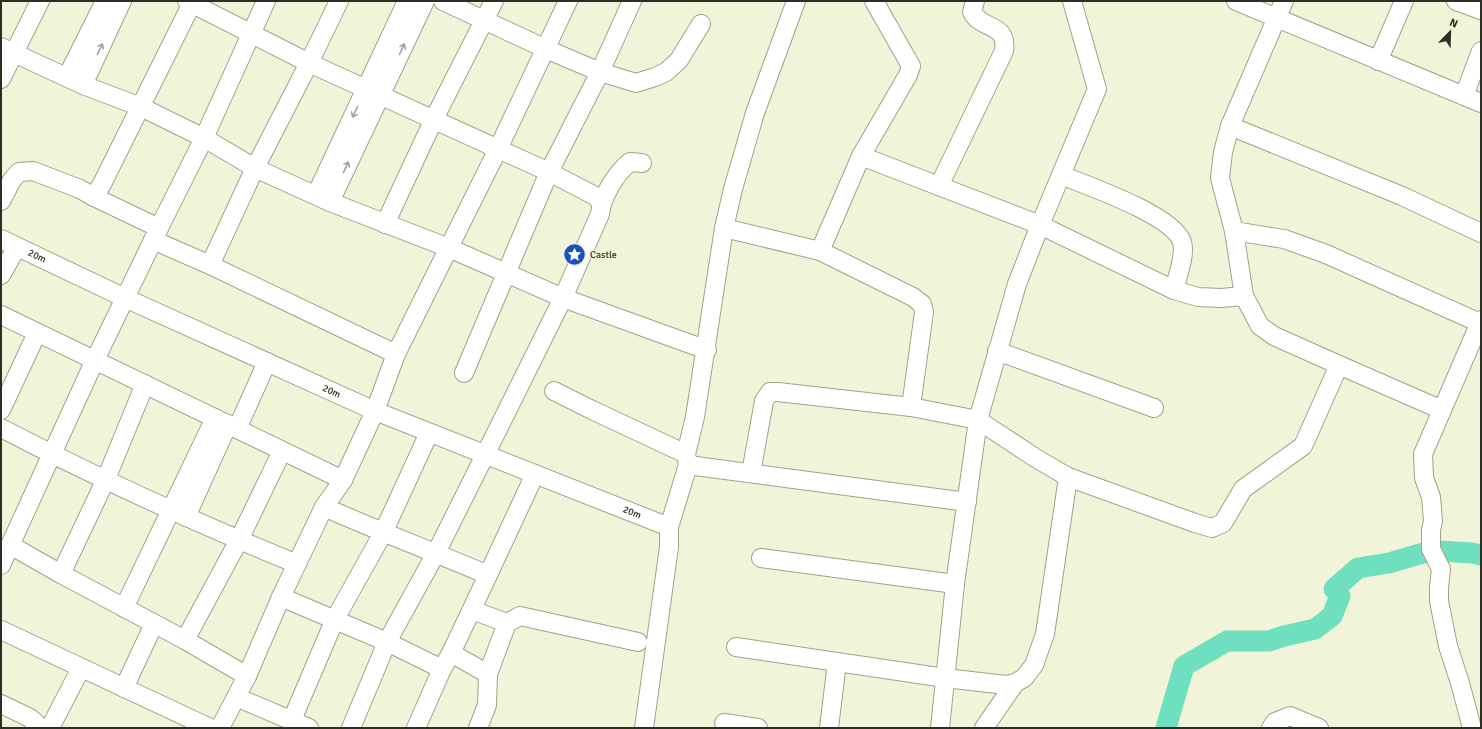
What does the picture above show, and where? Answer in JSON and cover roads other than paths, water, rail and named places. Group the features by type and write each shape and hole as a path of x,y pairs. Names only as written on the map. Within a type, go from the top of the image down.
{"street":[{"path":"1,79 8,50 40,1"},
{"path":"67,77 105,1"},
{"path":"83,85 122,1"},
{"path":"247,676 185,640 61,574 4,558 95,360 204,138 250,33 266,1"},
{"path":"210,265 255,168 339,1"},
{"path":"374,92 407,1"},
{"path":"323,198 374,92 425,1"},
{"path":"443,1 546,49 600,72 636,83 666,72 679,60 701,24"},
{"path":"385,224 434,119 494,1"},
{"path":"220,728 247,676 281,597 324,507 342,480 375,411 396,354 498,149 568,1"},
{"path":"464,373 549,172 600,72 632,1"},
{"path":"644,728 669,548 669,527 687,459 696,417 724,228 732,189 755,113 796,1"},
{"path":"820,251 861,156 908,75 911,66 874,1"},
{"path":"939,186 1004,51 1005,42 1002,33 975,18 972,12 975,1"},
{"path":"940,728 955,584 978,420 1017,284 1097,89 1072,1"},
{"path":"1236,1 1481,103"},
{"path":"1284,1 1230,126 1223,152 1220,178 1234,231 1244,296 1260,326 1274,336 1442,410"},
{"path":"1378,61 1404,1"},
{"path":"1456,1 1481,10"},
{"path":"94,196 102,184 190,2 309,63 549,172 597,197 601,204"},
{"path":"8,50 83,85 140,106 204,138 255,168 323,198 385,224 449,248 563,298 707,350"},
{"path":"1464,96 1481,51"},
{"path":"1230,126 1402,196 1481,233"},
{"path":"861,156 1040,225 1174,290 1198,297 1221,298 1244,296"},
{"path":"351,728 387,642 436,553 563,298 600,214 601,204 620,169 630,162 642,163"},
{"path":"1,202 12,180 20,172 33,171 80,189 210,265 396,354"},
{"path":"1061,175 1144,210 1167,224 1179,235 1182,244 1182,255 1174,290"},
{"path":"724,228 820,251 913,297 922,304 924,312 911,407"},
{"path":"1234,231 1284,239 1326,254 1480,322 1423,454 1424,478 1431,497 1433,521 1431,530 1431,549 1441,569 1439,601 1448,646 1472,728"},
{"path":"1,275 9,243"},
{"name":"20m","path":"9,243 125,298 375,411 669,527"},
{"path":"1,315 227,423 342,480"},
{"path":"1,410 37,333"},
{"path":"997,351 1154,408"},
{"path":"124,608 227,423 267,362"},
{"path":"751,473 764,401 770,392 911,407 978,420 1034,457 1068,476 1212,528 1223,523 1243,489 1303,446 1339,365"},
{"path":"61,574 106,479 145,384"},
{"path":"554,391 687,459 751,473 967,502"},
{"path":"1,428 52,454 178,513 297,564"},
{"path":"292,720 335,619 383,533 429,433"},
{"path":"185,640 239,540 282,451"},
{"path":"416,728 442,669 472,610 535,474"},
{"path":"736,647 945,678 1006,685 1015,683 1024,678 1034,665 1045,634 1068,476"},
{"path":"324,507 383,533 488,575"},
{"path":"761,558 955,584"},
{"path":"281,597 387,642 442,669"},
{"path":"472,610 508,624"},
{"path":"478,728 487,705 488,674 508,624 520,616 638,642"},
{"path":"124,688 154,624"},
{"path":"1,630 210,728"},
{"path":"451,653 488,674"},
{"path":"829,728 837,662"},
{"path":"50,728 81,668"},
{"path":"984,728 1015,683"},
{"path":"236,697 309,728"},
{"path":"1,704 30,718 42,728"},
{"path":"1271,728 1276,722 1290,716 1319,728"},
{"path":"724,723 758,728"}],"waterway":[{"path":"1166,728 1184,666 1227,641 1269,641 1315,629 1332,616 1340,596 1334,589 1358,568 1389,563 1423,553 1440,551 1481,555"}],"place":[{"name":"Castle","path":"574,255"}]}
